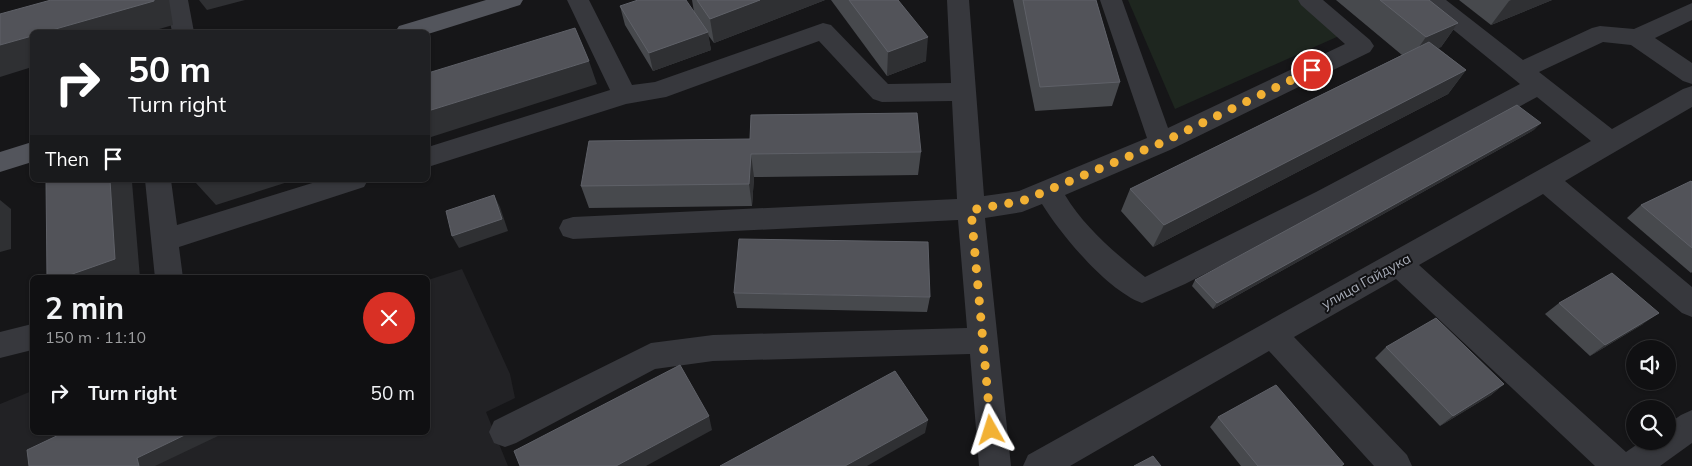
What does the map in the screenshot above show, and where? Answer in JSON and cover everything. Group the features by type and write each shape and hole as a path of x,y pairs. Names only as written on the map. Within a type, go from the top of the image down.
{"main road":[{"path":"413,30 510,0"},
{"path":"0,162 30,153"}],"street":[{"path":"177,0 183,30"},
{"path":"578,0 625,95"},
{"path":"958,0 971,210 995,466"},
{"path":"1112,0 1161,143"},
{"path":"573,228 971,210 1022,201 1161,143 1362,46 1309,0"},
{"path":"1431,0 1610,142"},
{"path":"1048,190 1063,215 1100,257 1142,290 1175,276 1325,200 1600,34 1637,37 1692,11"},
{"path":"430,156 625,95 657,91 823,31 882,93 964,92"},
{"path":"1637,37 1692,75"},
{"name":"улица Гайдука","path":"1039,466 1692,95"},
{"path":"1545,180 1692,304"},
{"path":"158,182 170,275"},
{"path":"165,240 349,182"},
{"path":"1398,263 1618,466"},
{"path":"1272,334 1396,466"},
{"path":"0,345 30,338"},
{"path":"505,432 651,356 714,348 982,341"},
{"path":"1633,466 1692,425"}],"shaded area":[{"path":"1128,0 1298,0 1339,36 1175,109"},
{"path":"462,269 510,374 515,398 486,412 508,466 0,466 0,404 30,392 30,435 430,435 430,279"}],"building":[{"path":"51,0 154,0 52,30 30,30 30,37 0,45 0,14"},
{"path":"638,0 686,0 708,32 649,53 620,6"},
{"path":"697,0 760,0 710,19"},
{"path":"849,0 898,0 928,37 888,52"},
{"path":"1023,0 1096,0 1120,82 1040,87"},
{"path":"1380,0 1429,0 1458,23 1426,37"},
{"path":"575,28 589,61 430,110 430,72"},
{"path":"1429,42 1466,70 1164,225 1130,189"},
{"path":"1517,105 1541,123 1217,303 1195,280"},
{"path":"917,113 921,152 751,154 749,184 581,186 589,141 750,139 751,115"},
{"path":"46,182 110,182 115,259 70,275 47,275"},
{"path":"1692,182 1692,248 1641,205"},
{"path":"494,195 502,219 452,236 446,211"},
{"path":"739,239 928,242 930,297 734,293"},
{"path":"1612,273 1659,313 1605,345 1559,303"},
{"path":"1436,318 1504,384 1453,416 1386,347"},
{"path":"680,365 709,416 616,466 520,466 514,451"},
{"path":"895,371 928,420 845,466 720,466"},
{"path":"1276,385 1344,464 1341,466 1258,466 1218,417"},
{"path":"59,435 185,435 137,458 139,466 29,466 27,450"},
{"path":"1153,456 1161,466 1134,466"}],"route":[{"path":"991,430 971,210 1022,201 1161,143 1312,70"}]}
